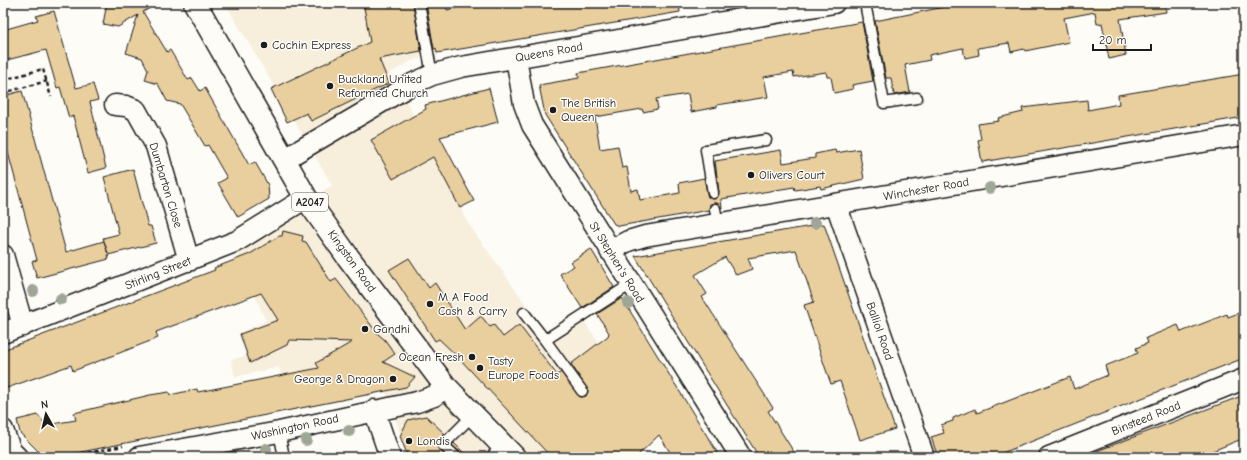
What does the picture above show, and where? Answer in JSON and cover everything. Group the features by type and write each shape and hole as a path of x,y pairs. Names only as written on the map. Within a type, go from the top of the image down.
{"main road":[{"name":"Kingston Road","path":"195,3 306,198 348,257 446,387 473,415 503,453"}],"street":[{"name":"Queens Road","path":"285,159 414,83 432,75 461,67 834,3"},
{"name":"St Stephen's Road","path":"516,58 524,104 532,126 741,457"},
{"name":"Dumbarton Close","path":"115,105 126,106 136,110 156,146 189,261"},
{"name":"Winchester Road","path":"610,251 628,241 717,216 836,204 1244,135"},
{"name":"Stirling Street","path":"3,333 237,241 306,198"},
{"name":"Balliol Road","path":"836,204 924,457"},
{"path":"3,255 23,326"},
{"name":"Binsteed Road","path":"1049,457 1244,380"},
{"name":"Washington Road","path":"134,451 279,432 374,410 417,402 434,396 446,387"},
{"path":"374,410 390,457"},
{"path":"3,430 11,450 17,457"}],"lane":[{"path":"419,3 432,75"},
{"path":"865,3 884,103 918,98"},
{"path":"713,192 706,150 766,140"},
{"path":"545,340 631,284"},
{"path":"524,312 582,391"},
{"path":"456,457 443,445 473,415"},
{"path":"279,432 284,457"}],"path":[{"path":"3,80 43,68 51,97"},
{"path":"3,93 47,80"},
{"path":"67,457 134,451"}],"shaded area":[{"path":"225,3 429,3 438,56 413,60 389,74 409,106 467,222 545,331 577,312 625,378 658,358 677,387 618,423 642,457 408,457 386,392 288,411 279,367 235,377 231,360 246,356 239,333 266,321 235,250 332,185"}],"building":[{"path":"107,3 159,3 143,12 167,52 170,50 188,80 192,78 200,91 205,88 249,165 255,162 268,185 269,199 238,217 218,183 227,178 208,145 205,146 180,104 167,101 158,84 145,80 148,70 142,58 126,53 138,15 118,27 103,24"},
{"path":"390,3 413,3 421,51 379,59 389,83 311,121 307,113 287,122 271,89 370,42 364,7"},
{"path":"426,3 446,3 447,10 478,3 679,3 680,12 437,53 436,48 434,49"},
{"path":"964,3 1165,3 1166,12 1120,19 1126,55 1109,59 1102,23 1097,24 1095,12 1064,18 1069,42 1025,51 1024,49 1011,52 1009,43 978,48 979,55 965,58 963,48 929,55 930,60 905,65 910,92 894,95 891,78 886,78 875,21"},
{"path":"54,11 76,88 93,84 98,100 90,102 106,168 88,173 73,116 69,118 60,87 57,88 46,50 3,61 3,30 38,20 36,16"},
{"path":"862,22 873,81 852,85 853,89 834,93 831,77 827,77 826,72 794,77 793,72 764,77 768,97 717,105 717,107 691,112 688,94 656,99 658,109 643,112 642,109 595,117 600,149 618,146 622,168 627,167 631,191 638,189 640,200 680,193 679,183 704,178 708,197 714,199 717,198 719,192 715,161 781,150 783,163 815,158 815,154 835,150 836,153 859,149 864,179 821,189 820,186 795,190 794,187 721,199 722,208 717,203 714,203 710,204 709,210 619,226 614,224 545,115 539,85 579,78 578,73"},
{"path":"1244,74 1244,117 982,162 978,140 981,139 978,124 999,121 998,118 1023,112 1022,108 1087,100 1088,110 1119,104 1118,95"},
{"path":"489,88 498,122 440,137 474,201 460,208 433,157 393,179 371,140 426,109 425,105"},
{"path":"22,91 66,252 104,241 103,238 119,234 104,177 133,169 148,226 151,226 156,243 108,255 109,259 37,278 32,261 37,260 3,134 3,96"},
{"path":"824,224 895,429 860,440 840,381 831,384 804,305 814,302 796,250 748,258 752,269 736,275 725,257 695,275 707,294 702,297 773,408 768,411 797,457 759,457 635,256"},
{"path":"283,231 303,236 302,241 306,242 331,282 336,279 378,334 385,340 395,354 383,362 415,377 406,387 56,457 44,457 20,433 17,420 38,415 46,425 76,420 74,413 150,395 169,392 170,395 197,389 198,392 319,368 316,363 352,342 289,340 287,345 250,363 240,334 278,320 261,293 156,332 158,338 73,371 71,365 7,388 3,376 3,350 215,270 214,268 250,254 279,236 282,236"},
{"path":"591,249 614,287 582,308 560,274 574,266 571,262"},
{"path":"409,258 429,288 435,283 465,330 481,316 490,327 494,325 503,337 519,325 557,375 561,372 580,397 586,396 588,390 571,364 608,336 609,333 597,314 622,298 720,457 673,457 659,435 636,457 551,457 458,357 439,339 435,341 389,270"},
{"path":"1244,311 1244,358 992,457 938,457 931,437 944,433 941,425 953,421 953,418 975,409 977,413 1070,377 1074,389 1108,375 1105,366 1138,353 1136,348 1148,343 1146,338 1178,325 1181,332 1227,314 1228,317"},
{"path":"1244,395 1244,438 1198,457 1084,457 1084,455"},
{"path":"426,416 445,434 438,441 437,446 446,457 408,457 400,436 408,420"},
{"path":"454,443 468,457 462,457 461,453 452,445"}],"place":[{"name":"Cochin Express","path":"264,45"},
{"name":"Buckland United Reformed Church","path":"330,86"},
{"name":"The British Queen","path":"553,110"},
{"name":"Olivers Court","path":"751,175"},
{"name":"M A Food Cash & Carry","path":"430,304"},
{"name":"Gandhi","path":"365,329"},
{"name":"Ocean Fresh","path":"472,357"},
{"name":"Tasty Europe Foods","path":"480,368"},
{"name":"George & Dragon","path":"393,379"},
{"name":"Londis","path":"409,441"}]}
